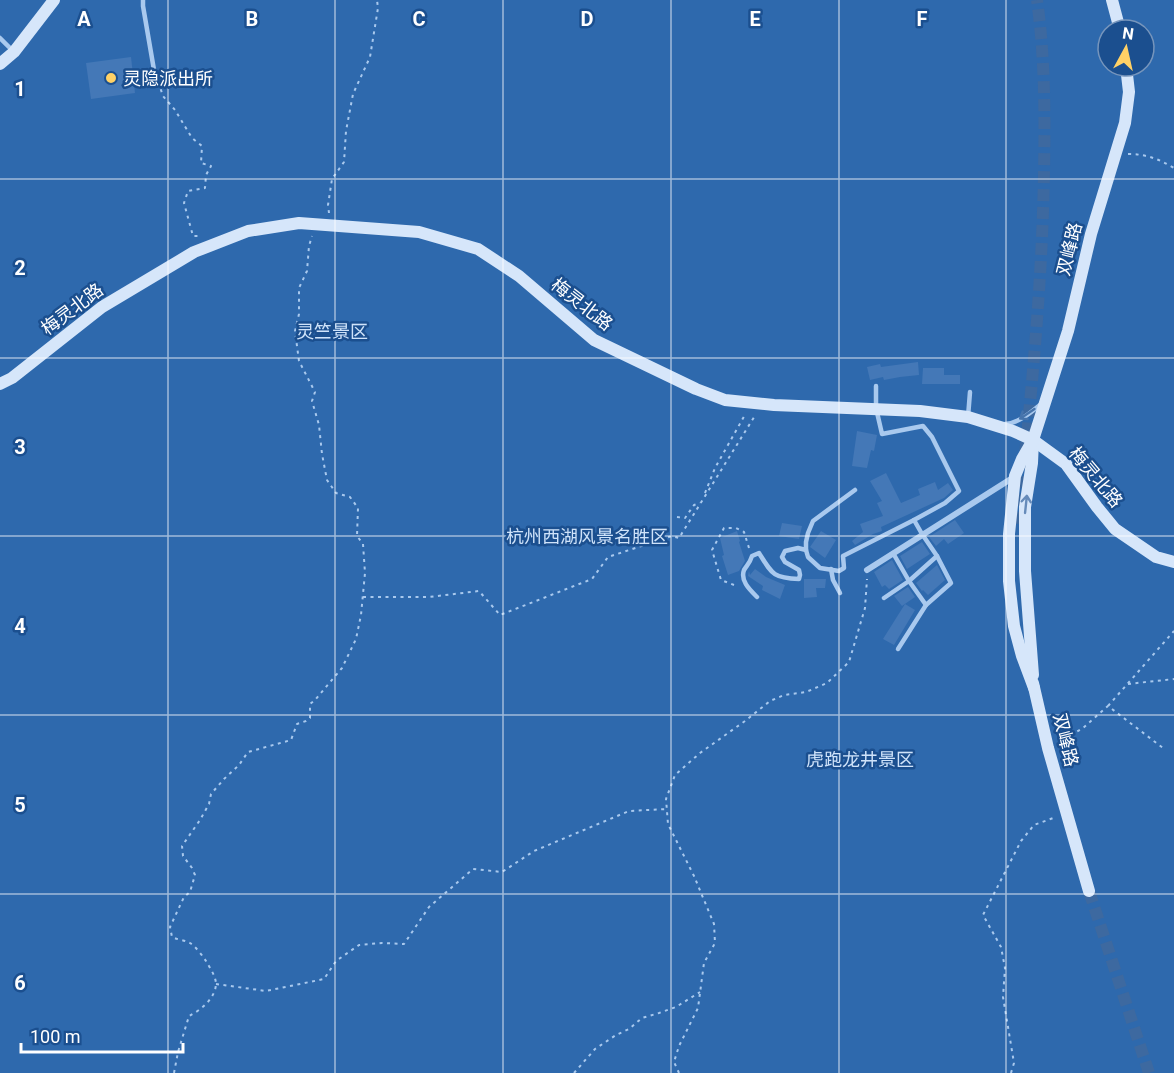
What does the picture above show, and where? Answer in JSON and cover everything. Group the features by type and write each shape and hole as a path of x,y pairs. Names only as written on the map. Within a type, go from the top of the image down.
{"main road":[{"path":"0,64 14,52 54,0"},
{"path":"1112,0 1117,18"},
{"name":"双峰路","path":"1033,440 1068,331 1091,234 1125,123 1129,92 1127,78"},
{"name":"梅灵北路","path":"0,384 12,378 102,307 194,252 248,231 299,223 419,232 478,249 519,276 594,340 724,400 754,409 876,408 920,411 968,417 1013,431 1033,440 1066,464 1115,529 1156,557 1174,562"},
{"path":"1033,440 1015,476 1009,581 1014,626 1034,688"},
{"path":"1033,440 1025,507 1025,571 1034,688"},
{"name":"双峰路","path":"1018,524 1017,563 1022,635 1048,748 1089,891"}],"street":[{"path":"867,570 1015,476"}],"lane":[{"path":"143,0 142,6 154,70"},
{"path":"0,38 14,52"},
{"path":"989,424 1008,424 1025,417 1043,402 1052,383"},
{"path":"855,490 813,521 808,533 806,550 808,557 820,568 839,571 844,568 843,556 945,503 959,491 932,437 923,426 882,434 876,408 876,386"},
{"path":"968,417 970,392"},
{"path":"898,649 926,605 951,583 914,520"},
{"path":"757,597 744,580 743,572 750,564 752,556 759,553 771,573 799,579 801,575 799,570 785,562 782,556 785,551 798,548 806,550"},
{"path":"893,553 926,605"},
{"path":"884,598 909,581 937,556"},
{"path":"831,569 832,580 840,593"}],"path":[{"path":"330,225 328,205 332,179 344,162 346,131 353,94 370,57 378,8 377,0"},
{"path":"154,70 163,96 175,110 192,138 202,146 201,163 211,166 206,175 205,188 188,191 184,203 193,236 208,234"},
{"path":"1116,154 1142,154 1161,160 1174,168"},
{"path":"174,1073 189,1016 201,1010 212,995 216,984 212,970 202,955 190,943 172,936 170,927 184,897 190,892 195,875 183,856 182,846 209,804 211,794 239,765 248,752 291,740 297,724 310,718 310,704 342,668 356,639 361,615 365,573 363,544 357,536 358,508 350,497 336,493 327,480 319,425 312,401 315,392 299,361 295,331 299,288 307,271 313,224"},
{"path":"363,597 429,597 478,591 500,615 592,579 608,557 672,536 679,538 754,409"},
{"path":"677,517 685,518 694,505 701,502 715,468 754,409"},
{"path":"734,585 721,580 712,550 724,528 736,528 744,532 752,556"},
{"path":"679,1073 674,1062 679,1046 698,1008 704,963 715,943 714,924 694,876 668,824 666,799 675,775 700,753 770,701 784,695 806,692 827,683 849,662 865,608 867,570"},
{"path":"1048,748 1083,728 1108,706 1174,631"},
{"path":"1128,684 1174,679"},
{"path":"1108,706 1163,748"},
{"path":"216,984 266,992 324,979 336,961 359,945 404,944 429,907 474,869 501,872 534,851 629,811 667,808"},
{"path":"1011,1073 1014,1063 1003,997 1005,968 1001,947 983,915 1021,841 1034,825 1067,813"},
{"path":"574,1073 595,1049 629,1029 642,1018 676,1007 700,992"}],"green space":[{"name":"杭州西湖风景名胜区","path":"0,0 1174,0 1174,1073 0,1073"}],"building":[{"name":"灵隐派出所","path":"131,57 135,93 91,99 86,63"},
{"path":"918,362 919,375 870,380 867,367"},
{"path":"923,368 944,368 944,375 960,375 960,384 922,384"},
{"path":"857,431 877,435 867,468 852,466"},
{"path":"886,473 901,503 920,495 918,489 935,482 938,490 948,483 953,490 944,498 881,527 882,531 855,545 852,541 863,532 860,524 883,516 877,503 882,501 870,481"},
{"path":"955,520 964,533 948,544 944,539 936,546 929,537"},
{"path":"782,523 802,526 799,539 779,536"},
{"path":"737,531 745,561 739,571 728,575 722,556 724,555 720,538"},
{"path":"821,531 836,540 825,558 810,547"},
{"path":"922,542 930,554 907,569 900,556"},
{"path":"892,560 903,580 889,589 885,585 882,587 874,572"},
{"path":"937,565 945,580 928,595 916,583"},
{"path":"755,569 766,577 785,585 780,599 762,590 763,586 748,576 749,571 750,575"},
{"path":"804,579 826,579 825,588 816,588 817,597 804,598"},
{"path":"908,587 915,597 902,606 894,596"},
{"path":"905,604 915,610 894,645 883,639"}],"tunnel":[{"path":"1018,524 1035,349 1043,217 1044,86 1037,0"},
{"path":"1089,891 1149,1073"}],"place":[{"name":"灵隐派出所","path":"111,78"}],"park label":[{"name":"灵竺景区","path":"332,331"},
{"name":"虎跑龙井景区","path":"860,759"}]}
